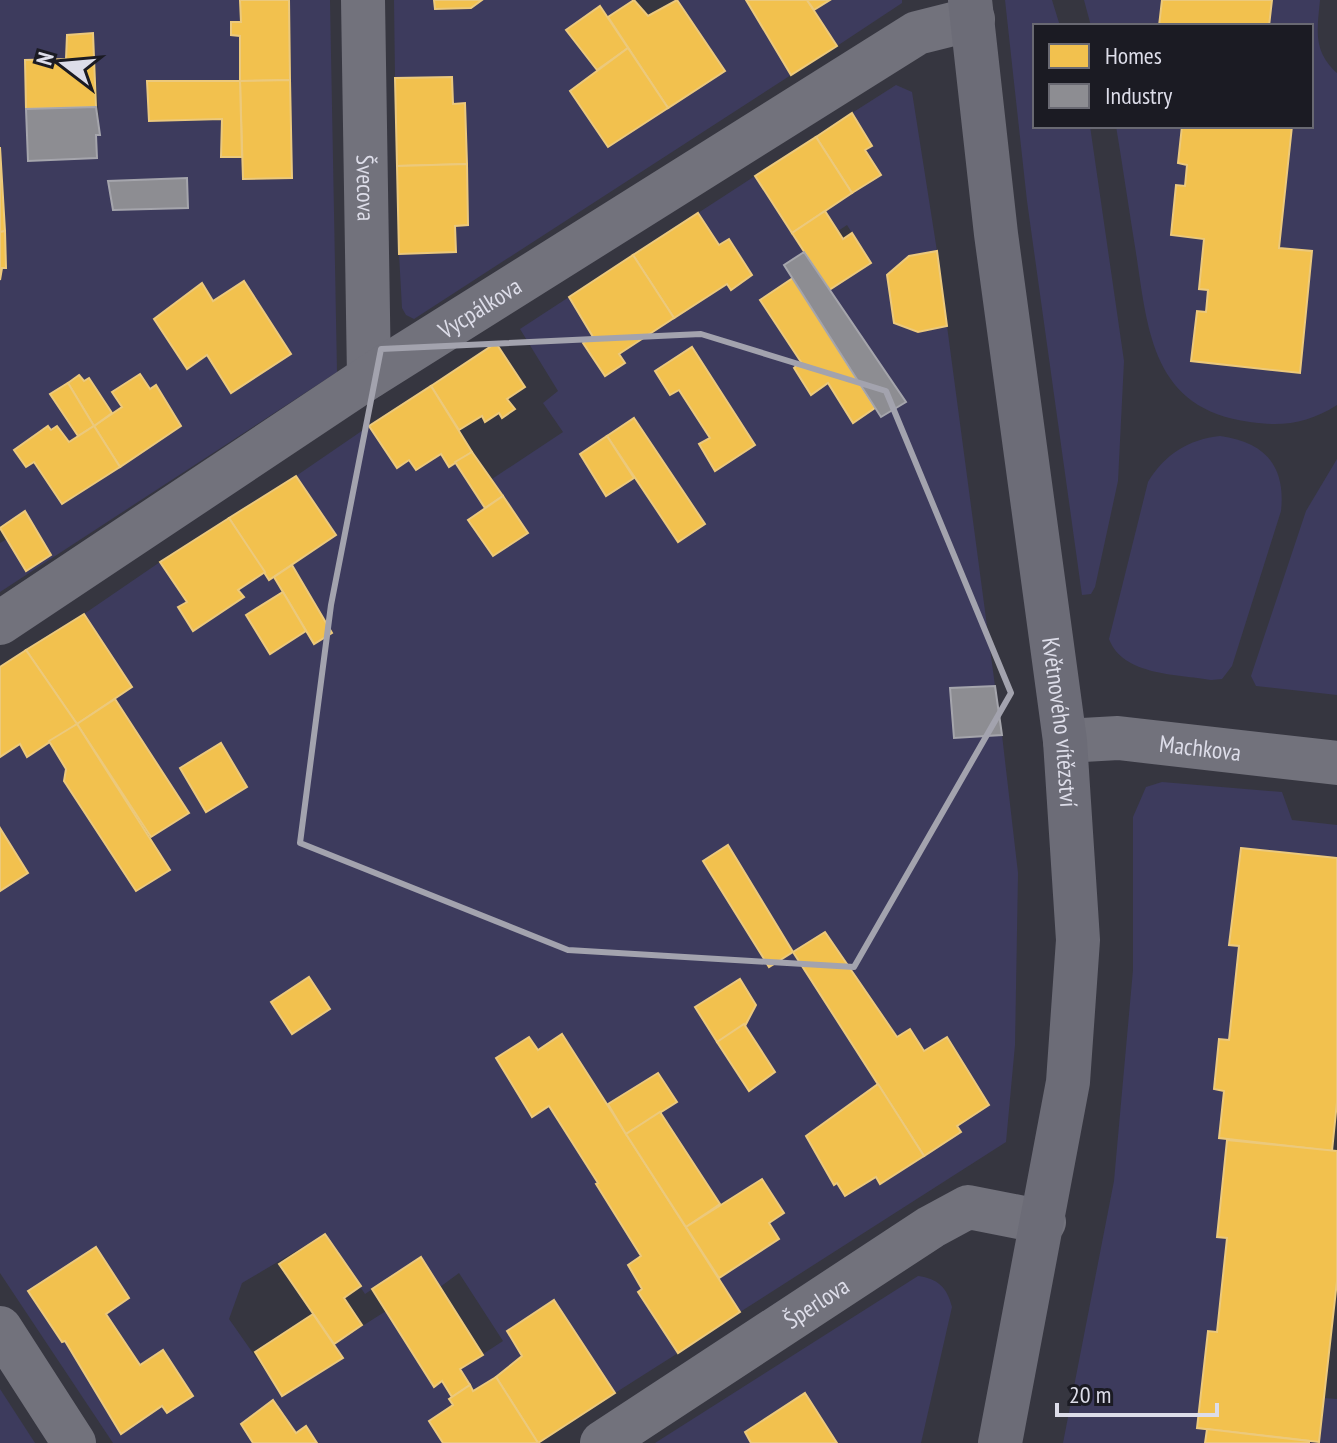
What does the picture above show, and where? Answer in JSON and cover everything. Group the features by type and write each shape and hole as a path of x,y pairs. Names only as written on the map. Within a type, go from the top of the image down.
{"street":[{"name":"Švecova","path":"363,0 369,377"},
{"name":"Vycpálkova","path":"0,623 369,377 917,33 972,10"},
{"name":"Květnového vítězství","path":"972,10 998,249 1065,741 1078,940 1068,1082 1000,1443"},
{"name":"Machkova","path":"1065,741 1118,738 1337,763"},
{"name":"Šperlova","path":"602,1443 931,1227 968,1207 1044,1222"},
{"path":"0,1328 74,1443"}],"highlighted area":[{"path":"701,334 886,391 1011,693 854,967 568,950 300,843 331,605 381,349"}],"shaded area":[{"path":"0,0 240,0 241,22 231,22 231,35 240,36 240,81 147,82 149,121 222,119 221,157 242,157 243,178 289,0 330,0 337,372 0,592 0,543 7,539 26,570 51,555 25,512 0,526 0,280 2,268 6,267 0,147","holes":["93,34 100,134 28,161 25,60 66,59 67,36","187,178 188,208 113,210 108,181","244,281 291,354 231,392 207,355 186,369 154,319 202,283 213,301","140,374 150,389 156,386 181,427 61,503 34,462 25,467 14,450 48,427 51,430 57,426 69,442 78,436 51,394 68,383 89,379 112,413 122,407 113,392"]},
{"path":"394,0 434,0 435,9 482,0 634,0 608,17 600,6 567,30 597,70 571,91 608,147 724,71 677,0 746,0 791,75 414,319 406,315 402,308 399,254 456,252 455,226 468,225 465,104 453,104 452,77 395,78"},
{"path":"830,0 902,0 902,3 837,46 814,10"},
{"path":"1005,0 1052,0 1059,24 1033,24 1033,128 1090,128 1124,361 1118,481 1091,594 1082,595 1027,201"},
{"path":"1084,0 1162,0 1159,24 1090,24"},
{"path":"1272,0 1320,0 1318,40 1324,57 1337,73 1337,405 1306,420 1274,424 1217,414 1193,401 1174,383 1161,362 1145,310 1116,128 1182,128 1179,163 1187,165 1185,186 1176,186 1171,235 1204,239 1199,289 1208,290 1206,312 1197,311 1192,361 1299,373 1312,252 1279,248 1292,128 1313,128 1313,24 1269,24"},
{"path":"896,85 912,92 937,251 909,256 887,275 918,332 947,326 995,686 950,688 1002,735 1018,873 1015,1045 1006,1142 740,1312 719,1278 779,1239 769,1223 783,1213 762,1179 720,1204 660,1112 677,1102 658,1073 608,1104 562,1035 538,1050 529,1037 497,1058 532,1117 549,1106 598,1183 596,1185 641,1256 629,1265 642,1289 639,1293 678,1353 615,1393 554,1300 516,1364 473,1391 460,1369 503,1341 459,1273 440,1287 420,1258 365,1294 325,1234 242,1283 229,1319 283,1396 342,1358 334,1344 386,1311 433,1386 442,1381 452,1397 449,1400 453,1405 429,1421 443,1443 317,1443 306,1426 296,1433 273,1400 241,1424 253,1443 113,1443 0,1273 0,891 28,873 0,828 0,757 20,744 27,756 49,741 66,769 64,782 136,891 170,870 151,837 188,813 115,699 132,687 84,614 160,562 187,602 178,607 193,631 243,598 238,590 265,572 269,579 274,577 283,592 246,616 270,654 306,631 314,644 332,633 292,565 336,535 296,476 369,426 397,468 409,460 416,470 441,454 455,462 485,508 468,520 494,556 528,533 492,479 563,432 543,403 558,391 520,329 569,297 593,337 584,344 604,375 624,363 619,354 727,284 731,290 752,275 730,239 719,245 698,213 755,176 804,252 784,265 793,278 761,300 801,362 794,368 811,394 828,383 853,422 875,408 881,417 905,402 829,290 871,263 847,225 838,231 825,211 880,175 865,150 872,145 852,113","holes":["655,371 754,445 700,445 710,438 679,390 670,395","634,418 705,524 678,542 634,478 605,495 580,455","180,768 247,787 206,812","729,846 793,952 769,967 704,861","825,932 897,1037 924,1051 947,1037 989,1105 957,1126 961,1132 881,1184 876,1177 845,1196 837,1183 833,1184 806,1135 878,1084 794,952","308,977 330,1009 292,1033 271,1002","740,979 756,1005 745,1026 775,1071 749,1090 695,1007","96,1247 129,1298 106,1314 140,1365 163,1350 193,1396 167,1413 162,1406 121,1433 65,1341 62,1342 28,1291"]},
{"path":"1220,436 1249,444 1269,458 1280,481 1282,495 1281,511 1232,666 1222,679 1211,680 1139,667 1116,651 1109,639 1148,482 1154,472 1178,450"},
{"path":"1337,459 1337,695 1256,686 1251,676 1306,511"},
{"path":"1162,782 1282,792 1292,820 1337,825 1337,858 1240,848 1229,945 1239,946 1229,1040 1219,1039 1214,1089 1224,1091 1219,1138 1227,1140 1217,1237 1227,1238 1217,1332 1208,1332 1197,1428 1207,1429 1205,1443 1063,1443 1114,1181 1133,970 1133,817 1146,787"},
{"path":"918,1276 941,1285 952,1307 921,1443 837,1443 804,1393 745,1431 751,1443 655,1443"},
{"path":"0,1389 35,1443 0,1443"},
{"path":"1324,1398 1337,1399 1337,1443 1309,1443 1319,1441"}],"building: Homes":[{"path":"240,0 289,0 290,80 240,81 240,36 231,35 231,22 241,22"},
{"path":"434,0 482,0 471,8 435,9"},
{"path":"634,0 648,16 677,0 725,71 668,108 608,17"},
{"path":"746,0 807,0 837,46 791,75"},
{"path":"807,0 830,0 814,10"},
{"path":"1162,0 1272,0 1269,24 1159,24"},
{"path":"600,6 628,48 597,70 566,30"},
{"path":"93,33 96,107 26,109 25,60 66,59 67,35"},
{"path":"628,48 668,108 608,147 570,91"},
{"path":"452,77 453,104 465,103 467,164 397,166 395,78"},
{"path":"290,80 292,178 243,179 240,81"},
{"path":"147,81 240,81 242,157 221,157 222,119 149,121"},
{"path":"852,113 872,146 865,150 881,175 852,193 816,137"},
{"path":"1182,128 1292,128 1279,248 1312,251 1300,373 1191,361 1197,311 1206,312 1208,290 1199,289 1204,239 1171,235 1176,185 1185,186 1187,165 1178,163"},
{"path":"816,137 852,193 792,233 755,176"},
{"path":"0,147 5,231 0,232"},
{"path":"467,164 468,225 455,226 456,252 399,254 397,166"},
{"path":"825,211 843,239 852,233 871,263 829,290 792,233"},
{"path":"698,213 719,245 729,239 752,275 731,290 727,284 674,318 633,255"},
{"path":"5,231 6,268 2,268 0,280 0,232"},
{"path":"937,251 947,326 918,332 894,323 887,275 909,256"},
{"path":"633,255 674,318 619,354 625,363 605,376 583,343 593,337 569,297"},
{"path":"793,278 875,408 853,423 828,383 811,395 794,368 801,362 760,300"},
{"path":"244,281 291,354 231,393 207,355 187,369 154,319 202,283 213,301"},
{"path":"496,343 525,387 507,399 515,409 502,418 499,413 485,422 482,416 459,430 431,386"},
{"path":"692,347 755,445 715,471 699,444 710,438 679,390 670,395 655,371"},
{"path":"140,374 150,389 156,385 181,426 120,467 94,426 122,407 112,392"},
{"path":"79,375 84,381 89,378 112,413 94,426 68,383"},
{"path":"68,383 94,426 78,436 50,394"},
{"path":"431,386 472,452 449,467 441,454 416,470 409,460 397,468 369,426"},
{"path":"634,418 705,524 678,542 607,436"},
{"path":"48,426 51,430 57,426 69,442 94,426 120,467 62,504 34,462 26,467 14,450"},
{"path":"607,436 634,478 606,496 580,454"},
{"path":"472,452 503,496 485,508 455,462"},
{"path":"296,476 336,535 269,580 229,518"},
{"path":"503,496 528,533 493,556 468,520"},
{"path":"25,511 51,555 26,571 0,528"},
{"path":"229,518 265,572 238,590 244,597 193,631 178,607 187,602 160,562"},
{"path":"292,565 332,633 314,644 274,577"},
{"path":"283,592 306,631 270,654 246,615"},
{"path":"84,614 132,687 77,724 26,650"},
{"path":"26,650 77,724 27,757 20,744 0,757 0,667"},
{"path":"115,699 189,813 151,837 77,724"},
{"path":"77,724 170,870 136,891 64,781 66,769 49,741"},
{"path":"221,743 247,787 206,812 180,768"},
{"path":"0,828 28,873 0,891"},
{"path":"728,845 793,952 769,967 703,861"},
{"path":"1241,848 1337,858 1337,1102 1332,1151 1219,1138 1224,1091 1214,1089 1219,1039 1229,1040 1239,946 1229,945"},
{"path":"825,932 897,1037 910,1029 924,1051 947,1037 989,1105 957,1126 961,1132 924,1156 793,952"},
{"path":"309,977 330,1009 292,1034 271,1002"},
{"path":"740,979 756,1005 745,1026 717,1042 695,1007"},
{"path":"744,1024 775,1072 749,1091 717,1042"},
{"path":"562,1034 740,1312 678,1353 638,1292 642,1289 628,1265 641,1256 598,1183 549,1106 532,1117 496,1058 529,1037 538,1050"},
{"path":"658,1073 677,1102 626,1134 608,1104"},
{"path":"878,1084 924,1156 880,1184 876,1177 845,1196 837,1183 834,1185 806,1136"},
{"path":"660,1112 720,1204 686,1227 626,1134"},
{"path":"1227,1140 1337,1151 1337,1281 1319,1442 1197,1428 1208,1331 1217,1332 1227,1238 1217,1237"},
{"path":"762,1179 784,1213 769,1223 779,1239 719,1278 686,1227"},
{"path":"325,1234 361,1286 344,1298 362,1325 334,1344 279,1264"},
{"path":"96,1247 129,1298 106,1314 140,1365 163,1350 193,1396 167,1413 162,1406 121,1434 65,1341 62,1342 28,1291"},
{"path":"421,1257 483,1355 460,1369 470,1385 452,1397 442,1381 434,1387 372,1289"},
{"path":"554,1300 615,1393 538,1443 496,1377 522,1356 507,1331"},
{"path":"313,1314 343,1358 282,1396 255,1352"},
{"path":"496,1377 538,1443 443,1443 429,1421 453,1405 449,1399 470,1385 473,1391"},
{"path":"805,1393 837,1443 751,1443 745,1432"},
{"path":"273,1400 296,1433 306,1426 317,1443 253,1443 241,1424"},
{"path":"1207,1429 1309,1441 1309,1443 1205,1443"}],"building: Industry":[{"path":"96,107 100,135 96,135 97,158 28,161 26,109"},
{"path":"187,178 188,208 113,210 108,181"},
{"path":"804,252 906,402 881,417 784,265"},
{"path":"995,686 1002,735 954,738 950,688"}]}
